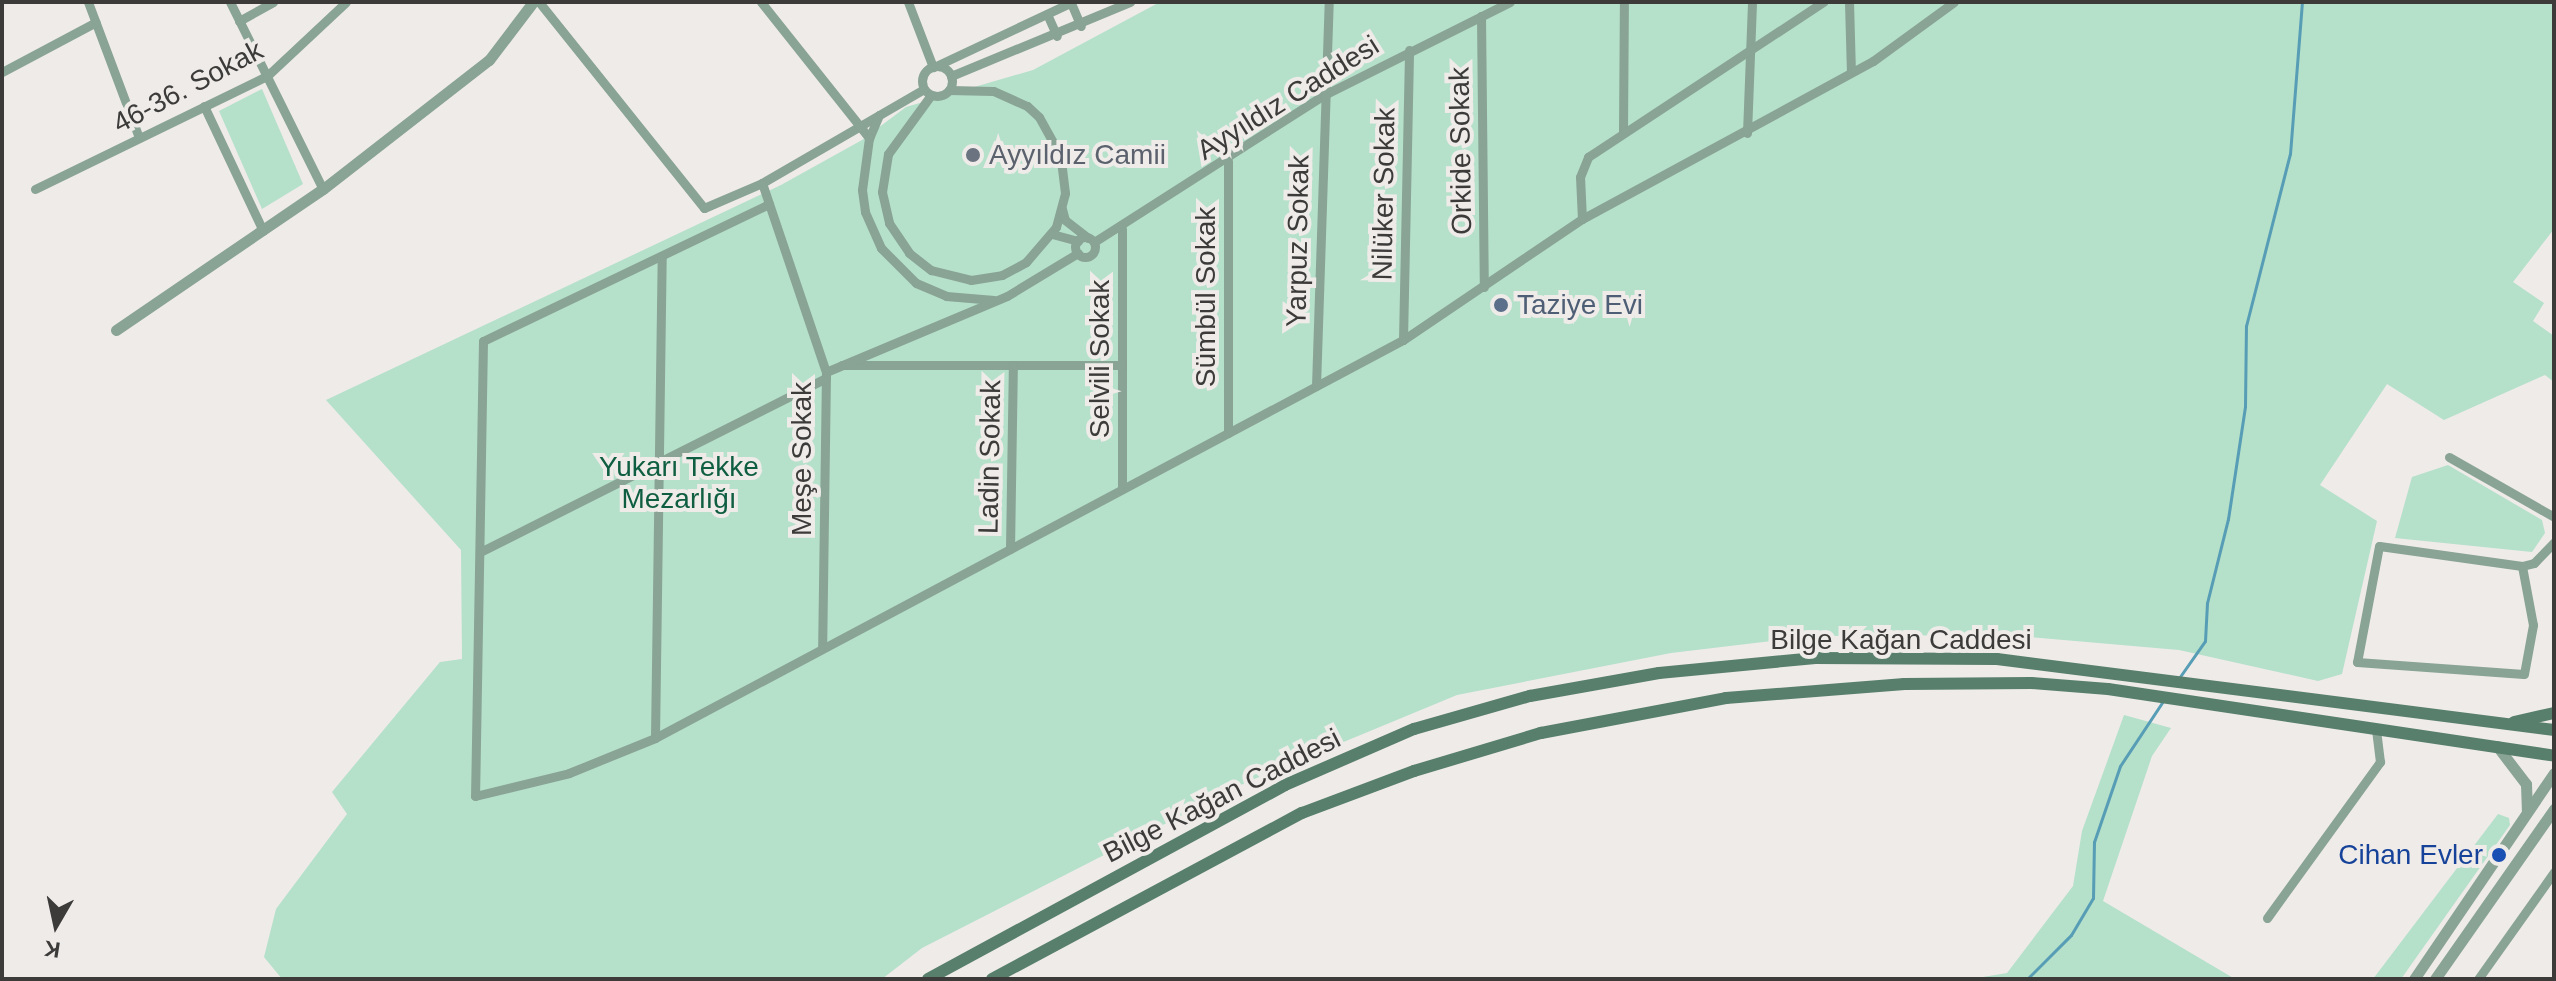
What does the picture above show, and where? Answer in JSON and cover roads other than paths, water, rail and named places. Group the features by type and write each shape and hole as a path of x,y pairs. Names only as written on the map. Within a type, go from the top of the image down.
{"main road":[{"name":"Bilge Kağan Caddesi","path":"928,979 1285,785 1414,729 1530,696 1659,673 1815,658 1997,659 2218,684 2554,730"},
{"name":"Bilge Kağan Caddesi","path":"992,979 1302,813 1414,771 1541,733 1726,698 1904,684 2031,683 2133,693 2554,756"},
{"path":"2499,724 2554,713"}],"street":[{"path":"88,2 139,138"},
{"path":"230,2 323,189"},
{"path":"239,21 273,2"},
{"name":"46-36. Sokak","path":"35,189 267,76 346,2"},
{"path":"116,330 323,189 489,60 536,2 704,208 762,183 880,114 928,92 993,91 1039,117 1065,172 1062,208 1052,234 1026,262 984,279 945,275 909,253 885,210 884,165 900,133 928,92"},
{"path":"761,2 869,138"},
{"path":"908,2 935,66 951,76"},
{"path":"928,92 922,78 935,66 1071,2 1081,26"},
{"path":"951,76 1057,36 1130,2"},
{"name":"Yarpuz Sokak","path":"1316,386 1329,2"},
{"name":"Ayyıldız Caddesi","path":"480,552 842,365 997,300 1078,253 1092,254 1086,240 1122,229 1324,95 1510,2"},
{"path":"1623,132 1624,2"},
{"path":"1747,133 1752,2"},
{"path":"1582,219 1582,165 1623,132 1751,52 1823,2"},
{"path":"1849,2 1851,72"},
{"path":"769,204 483,341 475,796 569,773 655,738 1403,340 1582,219 1747,133 1851,72 1954,2"},
{"path":"1047,14 1057,36"},
{"name":"Orkide Sokak","path":"1481,16 1484,287"},
{"path":"2,72 96,22"},
{"name":"Nilüker Sokak","path":"1403,340 1409,50"},
{"path":"949,90 951,76"},
{"path":"204,106 263,231"},
{"path":"880,114 869,138 862,190 865,212 881,248 916,283 946,296 997,300"},
{"name":"Sümbül Sokak","path":"1228,161 1228,433"},
{"name":"Meşe Sokak","path":"762,183 826,375 822,648"},
{"path":"1062,208 1065,220 1086,240"},
{"name":"Selvili Sokak","path":"1122,229 1122,489"},
{"path":"1052,234 1086,240"},
{"path":"1078,253 1086,240"},
{"path":"655,738 662,256"},
{"path":"842,365 1122,365"},
{"name":"Ladin Sokak","path":"1010,549 1013,365"},
{"path":"2449,457 2554,517"},
{"path":"2522,566 2533,625 2524,674 2357,662 2379,546 2522,566 2534,563 2554,542"},
{"path":"2267,918 2380,762 2376,728"},
{"path":"2496,746 2526,784 2527,813"},
{"path":"2414,979 2554,773"},
{"path":"2435,979 2531,836 2554,809"},
{"path":"2531,836 2554,822"},
{"path":"2478,979 2554,872"}],"waterway":[{"path":"2179,678 2205,641 2207,603 2228,519 2245,406 2246,326 2290,154 2302,2"},
{"path":"2027,979 2071,935 2093,898 2094,842 2120,766 2163,701"}],"place":[{"name":"Ayyıldız Camii","path":"973,155"},
{"name":"Taziye Evi","path":"1501,305"},
{"name":"Cihan Evler","path":"2499,855"}],"park label":[{"name":"Yukarı Tekke Mezarlığı","path":"679,483"}]}
